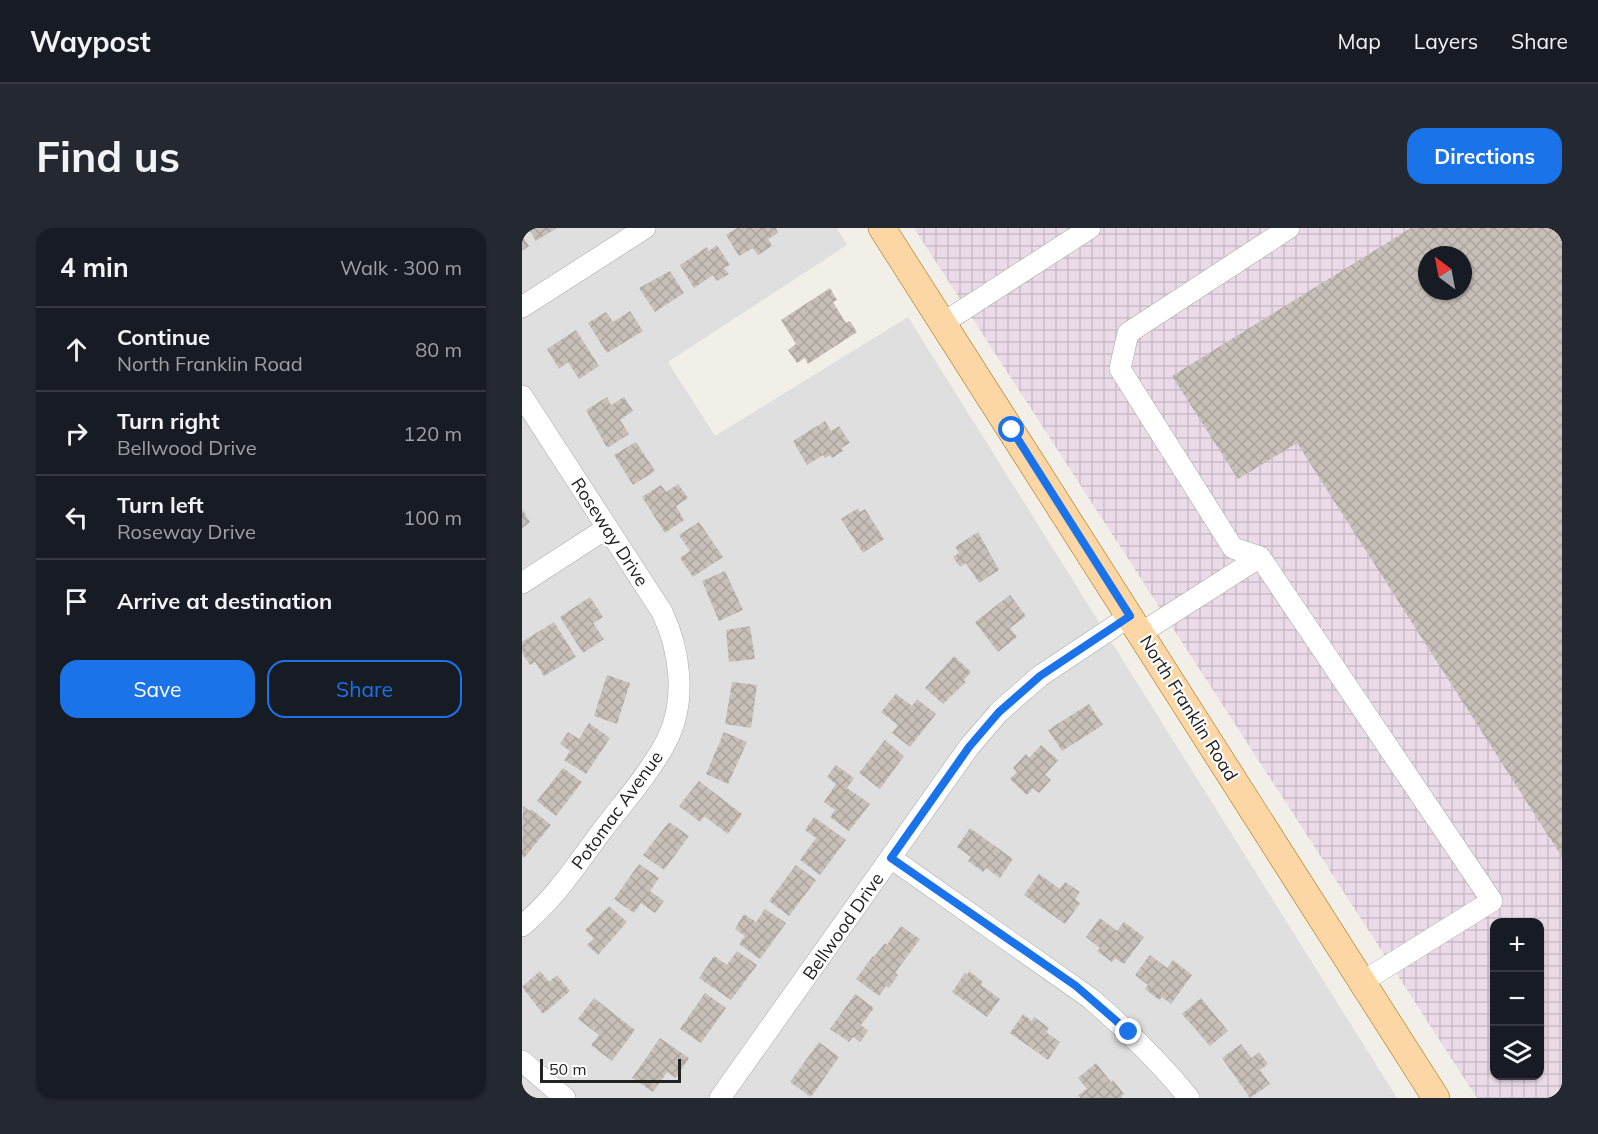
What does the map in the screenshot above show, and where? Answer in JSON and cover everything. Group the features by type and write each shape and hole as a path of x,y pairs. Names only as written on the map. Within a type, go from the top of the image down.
{"main road":[{"name":"North Franklin Road","path":"882,228 1436,1098"}],"street":[{"path":"522,307 645,228"},
{"path":"943,323 1090,228"},
{"path":"1289,228 1128,333 1120,369 1233,548 1260,557 1492,902 1362,981"},
{"name":"Roseway Drive","path":"522,396 665,619 675,647 678,676"},
{"path":"522,583 607,528"},
{"name":"Bellwood Drive","path":"720,1098 969,747 999,712 1040,676 1260,557"},
{"name":"Potomac Avenue","path":"522,926 567,880 654,762 668,739 674,722 678,676"},
{"path":"891,858 1090,998 1137,1040 1189,1098"},
{"path":"522,1061 565,1098"}],"shaded area":[{"path":"522,228 837,228 847,245 668,362 715,436 908,317 1397,1098 522,1098"},
{"path":"914,228 1562,228 1562,1098 1477,1098"}],"building":[{"path":"528,228 557,228 536,241"},
{"path":"737,228 776,228 778,233 768,239 772,246 758,255 753,248 739,256 726,235"},
{"path":"1411,228 1562,228 1562,857 1297,443 1238,479 1172,376"},
{"path":"522,235 529,246 522,251"},
{"path":"717,245 730,265 724,268 729,274 717,281 713,275 694,288 680,265 707,247 709,251"},
{"path":"670,271 684,293 655,312 639,288"},
{"path":"830,288 837,300 833,302 846,323 850,321 857,332 808,364 805,358 797,363 788,350 796,344 781,320"},
{"path":"630,311 643,331 607,353 588,323 606,312 613,322"},
{"path":"576,330 599,366 579,379 568,362 559,369 547,349"},
{"path":"607,397 611,405 624,397 633,411 620,420 629,434 609,447 606,446 586,410"},
{"path":"825,421 831,431 839,426 850,443 841,448 843,451 832,458 830,455 825,458 823,455 807,465 793,441"},
{"path":"636,442 655,471 633,485 614,455"},
{"path":"678,484 688,498 676,506 684,520 665,533 642,497 661,485 666,492"},
{"path":"858,508 860,512 865,509 884,539 863,553 841,519"},
{"path":"522,509 530,522 522,528"},
{"path":"699,522 723,557 693,577 680,558 690,551 679,535"},
{"path":"978,532 999,570 979,583 966,563 960,567 953,557 959,553 955,547"},
{"path":"725,571 743,610 719,621 702,581"},
{"path":"1010,595 1026,616 1010,628 1017,637 998,652 975,622"},
{"path":"590,597 603,617 593,623 604,639 583,653 560,617"},
{"path":"554,622 576,657 544,676 535,662 530,665 522,653 522,642"},
{"path":"750,626 755,659 729,662 726,630"},
{"path":"954,656 971,672 964,680 966,682 943,704 925,688"},
{"path":"607,675 630,683 617,724 594,716"},
{"path":"732,682 757,685 751,728 725,724"},
{"path":"896,694 912,706 917,699 936,714 910,747 892,733 898,725 881,712"},
{"path":"1089,704 1103,725 1062,751 1048,730"},
{"path":"589,723 610,738 586,774 564,760 570,751 560,744 568,732 579,739"},
{"path":"724,732 747,742 728,784 706,774"},
{"path":"885,740 904,756 880,789 859,773"},
{"path":"1041,745 1058,760 1045,775 1051,780 1039,793 1033,788 1027,795 1010,779 1017,772 1013,768 1026,754 1029,758"},
{"path":"836,765 854,778 847,788 870,804 849,831 830,817 835,810 824,802 836,784 827,777"},
{"path":"563,768 582,782 556,816 537,801"},
{"path":"699,781 742,814 728,834 704,816 700,822 679,806"},
{"path":"523,806 530,811 531,809 551,825 524,858 522,856"},
{"path":"814,817 846,840 820,875 800,860 816,838 805,830"},
{"path":"669,822 689,836 664,870 643,855"},
{"path":"970,828 1013,859 1000,878 986,868 983,872 968,861 971,857 957,847"},
{"path":"639,864 659,878 650,891 664,901 655,913 641,903 634,913 614,899"},
{"path":"796,865 816,880 789,916 769,901"},
{"path":"1039,874 1060,889 1065,882 1080,892 1075,899 1080,903 1065,924 1024,895"},
{"path":"609,906 627,922 598,955 587,945 594,938 585,930"},
{"path":"765,909 786,923 760,959 739,944 745,936 735,929 744,914 756,922"},
{"path":"1100,918 1117,931 1124,922 1144,937 1124,964 1115,958 1112,962 1097,951 1100,948 1086,937"},
{"path":"901,926 920,939 895,973 898,975 889,988 886,986 879,996 856,979 873,956 885,943 887,945"},
{"path":"737,951 757,965 731,1000 699,978 714,956 727,965"},
{"path":"1150,955 1167,968 1173,960 1192,975 1171,1004 1162,997 1159,1000 1145,989 1148,985 1135,975"},
{"path":"540,971 549,982 557,975 570,991 543,1014 522,987"},
{"path":"969,971 983,982 981,985 1000,999 987,1017 952,992 965,973 967,975"},
{"path":"705,993 726,1008 701,1043 680,1029"},
{"path":"855,994 874,1008 861,1025 868,1031 860,1042 853,1037 849,1042 830,1029"},
{"path":"594,998 635,1030 612,1061 591,1045 599,1035 578,1019"},
{"path":"1201,998 1228,1031 1210,1046 1182,1014"},
{"path":"1023,1014 1032,1021 1034,1017 1049,1028 1046,1032 1060,1042 1048,1060 1010,1033"},
{"path":"660,1038 689,1058 676,1078 667,1072 653,1092 632,1078"},
{"path":"819,1042 839,1057 811,1097 790,1082"},
{"path":"1241,1044 1252,1058 1259,1052 1268,1064 1260,1070 1270,1084 1250,1098 1222,1058"},
{"path":"1096,1063 1124,1094 1121,1096 1123,1098 1081,1098 1078,1095 1087,1089 1078,1078"}],"route":[{"path":"1012,430 1130,616 1054,665 999,712 969,747 891,858 1076,986 1129,1032"}]}
